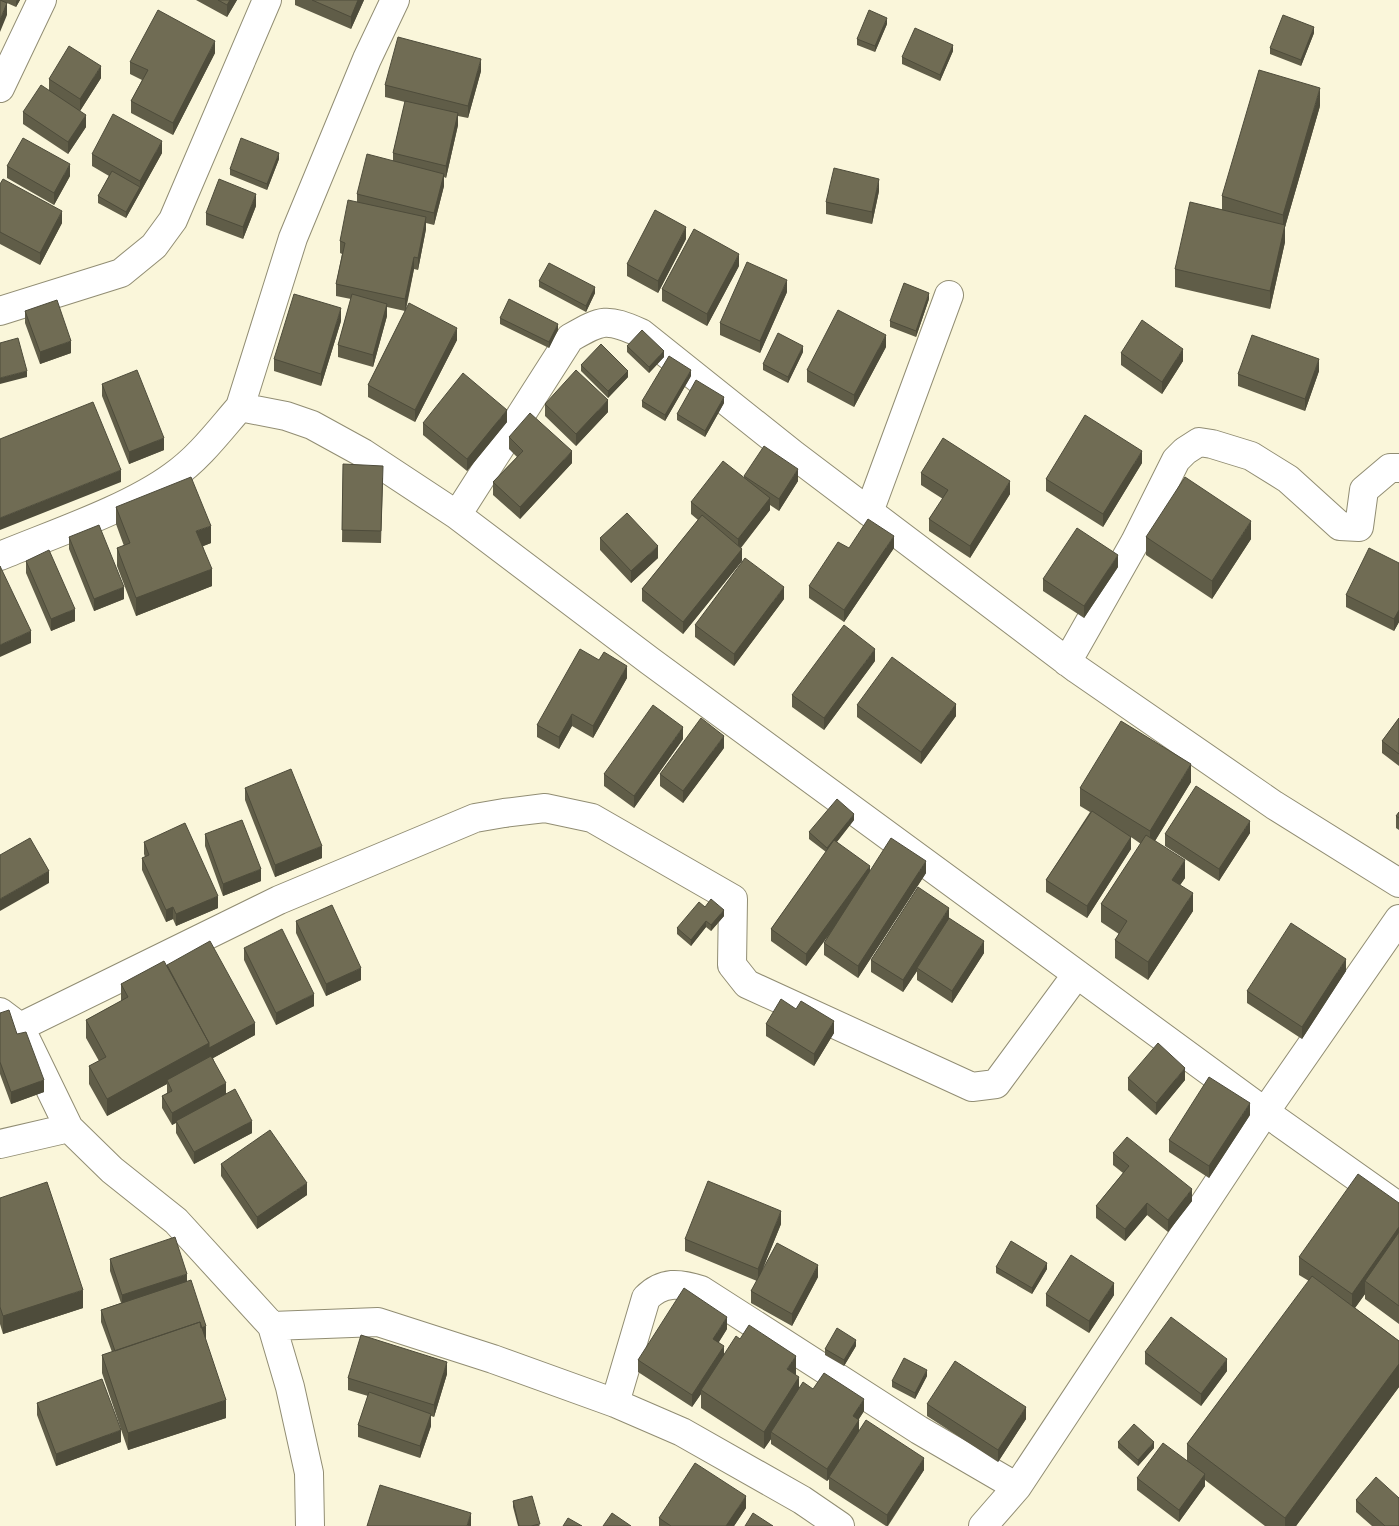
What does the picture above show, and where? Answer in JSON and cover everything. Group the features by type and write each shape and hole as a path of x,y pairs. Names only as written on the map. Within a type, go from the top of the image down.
{"street":[{"path":"0,88 42,0"},
{"path":"0,311 121,272 154,246 173,220 267,0"},
{"path":"0,556 119,506 174,476 193,459 240,407 293,238 367,59 394,0"},
{"path":"868,512 949,295"},
{"path":"457,515 570,338 593,324 615,322 641,333 868,512 1067,662 1274,805 1399,882"},
{"path":"240,407 286,416 312,425 363,453 457,515 650,661 1265,1112 1399,1207"},
{"path":"1067,662 1135,542 1176,460 1184,450 1199,442 1252,456 1288,479 1340,526 1359,527 1364,490 1390,468 1399,468"},
{"path":"310,1526 309,1473 290,1387 272,1326 176,1220 112,1170 69,1128 10,1020 279,900 474,818 545,808 592,818 733,899 732,965 747,984 972,1086 996,1084 1077,974"},
{"path":"983,1526 1017,1487 1265,1112 1399,919"},
{"path":"0,1144 69,1128"},
{"path":"616,1403 646,1298 655,1289 667,1285 684,1285 701,1290 919,1430 1017,1487"},
{"path":"272,1326 378,1322 616,1403 682,1432 802,1500 840,1526"}],"building":[{"path":"0,0 7,3 0,20"},
{"path":"218,0 230,0 227,5"},
{"path":"312,0 358,0 351,17"},
{"path":"158,10 215,41 173,123 131,101 148,70 130,62"},
{"path":"869,10 887,18 875,46 857,39"},
{"path":"1283,15 1314,27 1301,60 1270,48"},
{"path":"915,28 953,45 940,75 902,57"},
{"path":"398,37 481,59 468,106 385,85"},
{"path":"69,46 101,66 80,99 49,79"},
{"path":"1259,70 1320,88 1283,215 1222,196"},
{"path":"41,85 86,115 68,142 23,112"},
{"path":"405,101 458,113 446,166 393,153"},
{"path":"113,114 162,141 140,181 92,154"},
{"path":"23,138 70,164 54,193 7,166"},
{"path":"241,138 279,153 267,184 230,169"},
{"path":"367,154 444,174 434,213 357,194"},
{"path":"834,168 879,179 872,212 826,202"},
{"path":"112,171 140,187 126,212 98,196"},
{"path":"3,179 62,211 40,253 0,232 0,184"},
{"path":"219,179 256,194 243,227 206,213"},
{"path":"348,200 426,217 418,258 414,257 405,299 336,284 345,243 340,241"},
{"path":"1190,202 1285,225 1270,291 1175,269"},
{"path":"655,210 686,227 658,281 627,264"},
{"path":"694,229 739,254 707,314 662,289"},
{"path":"747,262 787,280 760,341 720,323"},
{"path":"549,263 595,287 586,306 539,281"},
{"path":"904,283 929,293 916,331 890,321"},
{"path":"294,294 341,308 321,374 274,359"},
{"path":"352,294 387,304 373,355 338,345"},
{"path":"509,299 558,324 549,342 500,318"},
{"path":"57,300 71,341 40,352 25,311"},
{"path":"409,303 457,328 415,410 368,385"},
{"path":"838,310 886,335 854,395 807,370"},
{"path":"1142,320 1183,349 1162,382 1121,353"},
{"path":"642,330 664,351 649,367 627,346"},
{"path":"778,333 803,346 788,377 763,364"},
{"path":"1252,335 1319,359 1305,399 1238,374"},
{"path":"18,338 27,371 0,378 0,343"},
{"path":"601,344 628,371 608,391 581,365"},
{"path":"669,356 691,370 665,415 642,401"},
{"path":"137,370 164,438 129,452 102,384"},
{"path":"576,370 608,400 576,434 545,404"},
{"path":"463,373 507,410 467,459 423,423"},
{"path":"696,380 724,397 705,431 677,414"},
{"path":"93,402 121,470 0,518 0,439"},
{"path":"530,413 572,451 520,507 493,482 523,451 509,437"},
{"path":"1085,415 1142,451 1103,514 1046,479"},
{"path":"943,438 1010,481 970,546 929,519 948,490 921,473"},
{"path":"764,446 798,469 779,499 744,476"},
{"path":"723,461 770,498 738,539 691,502"},
{"path":"343,464 383,466 381,531 342,530"},
{"path":"191,477 211,526 196,531 212,569 136,598 117,548 130,543 116,507"},
{"path":"1185,477 1251,521 1212,581 1146,537"},
{"path":"627,513 658,546 631,571 600,538"},
{"path":"702,515 742,549 683,622 642,589"},
{"path":"868,519 894,536 844,610 809,586 838,542 849,548"},
{"path":"99,525 124,587 94,599 69,537"},
{"path":"1077,528 1118,555 1084,606 1043,579"},
{"path":"1369,548 1399,563 1399,610 1394,619 1346,595"},
{"path":"49,550 75,609 51,619 26,561"},
{"path":"745,558 784,587 734,654 695,625"},
{"path":"0,566 31,631 0,645"},
{"path":"844,625 875,649 824,718 792,695"},
{"path":"580,649 599,660 604,652 627,666 593,726 572,714 559,737 537,725"},
{"path":"892,657 956,704 921,752 857,705"},
{"path":"653,705 683,727 634,796 604,774"},
{"path":"701,718 724,736 683,791 660,774"},
{"path":"1399,718 1399,754 1382,741"},
{"path":"1121,721 1191,764 1150,831 1080,788"},
{"path":"291,769 322,846 275,865 245,788"},
{"path":"1196,786 1250,821 1219,869 1165,834"},
{"path":"837,799 854,814 827,848 809,832"},
{"path":"1092,811 1131,837 1087,906 1046,880"},
{"path":"242,820 261,869 223,884 205,834"},
{"path":"185,823 218,896 176,914 173,907 166,910 142,858 149,855 144,842"},
{"path":"1146,835 1185,860 1172,880 1193,893 1148,962 1115,940 1127,921 1101,904"},
{"path":"30,838 49,871 0,899 0,855"},
{"path":"891,838 926,861 858,966 824,943"},
{"path":"834,840 870,866 806,954 771,929"},
{"path":"918,887 949,908 903,980 871,960"},
{"path":"711,899 724,910 711,925 706,921 691,940 677,928 699,902 705,907"},
{"path":"332,905 361,968 326,984 296,921"},
{"path":"949,918 984,941 952,991 917,968"},
{"path":"1291,923 1346,959 1302,1027 1247,991"},
{"path":"282,929 314,994 276,1013 244,948"},
{"path":"210,941 255,1023 209,1048 209,1043 167,965"},
{"path":"164,961 209,1043 107,1099 89,1066 106,1057 86,1020 128,997 121,984"},
{"path":"781,999 796,1009 801,1001 834,1021 814,1054 766,1024"},
{"path":"9,1010 17,1034 26,1032 44,1080 11,1092 0,1062 0,1013"},
{"path":"1158,1043 1185,1068 1156,1103 1128,1078"},
{"path":"211,1056 226,1083 172,1113 162,1096 172,1091 167,1080"},
{"path":"1209,1077 1250,1103 1209,1166 1169,1140"},
{"path":"235,1089 252,1121 194,1152 176,1121"},
{"path":"270,1130 307,1183 257,1217 221,1164"},
{"path":"1127,1137 1192,1189 1168,1220 1147,1203 1125,1229 1096,1206 1129,1166 1113,1153"},
{"path":"1358,1174 1399,1203 1399,1227 1352,1294 1299,1257"},
{"path":"708,1181 781,1211 758,1269 685,1239"},
{"path":"47,1182 83,1290 3,1316 0,1307 0,1198"},
{"path":"1399,1232 1399,1306 1365,1281"},
{"path":"175,1237 187,1274 122,1295 110,1259"},
{"path":"1011,1241 1047,1263 1032,1288 996,1267"},
{"path":"777,1243 818,1265 792,1314 751,1291"},
{"path":"1071,1255 1114,1283 1089,1321 1046,1294"},
{"path":"1312,1276 1399,1341 1399,1364 1285,1518 1187,1444"},
{"path":"191,1280 206,1326 201,1328 200,1322 115,1351 101,1310"},
{"path":"684,1288 727,1317 713,1339 724,1346 692,1395 638,1360"},
{"path":"1171,1317 1227,1359 1201,1394 1145,1352"},
{"path":"200,1322 226,1400 128,1433 102,1355"},
{"path":"749,1325 796,1356 787,1369 799,1377 764,1432 701,1390 736,1336 740,1339"},
{"path":"837,1328 856,1340 844,1360 825,1349"},
{"path":"361,1335 447,1362 434,1405 348,1378"},
{"path":"904,1358 927,1370 915,1393 892,1381"},
{"path":"955,1361 1026,1407 998,1450 927,1404"},
{"path":"824,1373 864,1399 853,1416 859,1420 827,1469 771,1432 803,1382 813,1389"},
{"path":"102,1379 121,1430 56,1454 37,1403"},
{"path":"369,1392 431,1414 420,1446 358,1425"},
{"path":"866,1420 924,1458 887,1515 829,1477"},
{"path":"1134,1424 1154,1442 1138,1460 1118,1442"},
{"path":"1163,1443 1205,1474 1179,1510 1137,1478"},
{"path":"695,1463 746,1496 726,1526 671,1526 659,1518"},
{"path":"1376,1477 1399,1498 1399,1526 1385,1526 1356,1500"},
{"path":"380,1485 471,1513 467,1526 367,1526"},
{"path":"532,1496 540,1524 519,1526 513,1501"},
{"path":"612,1513 631,1526 603,1526"},
{"path":"753,1513 773,1526 745,1526"},
{"path":"568,1518 582,1526 563,1526"}]}
